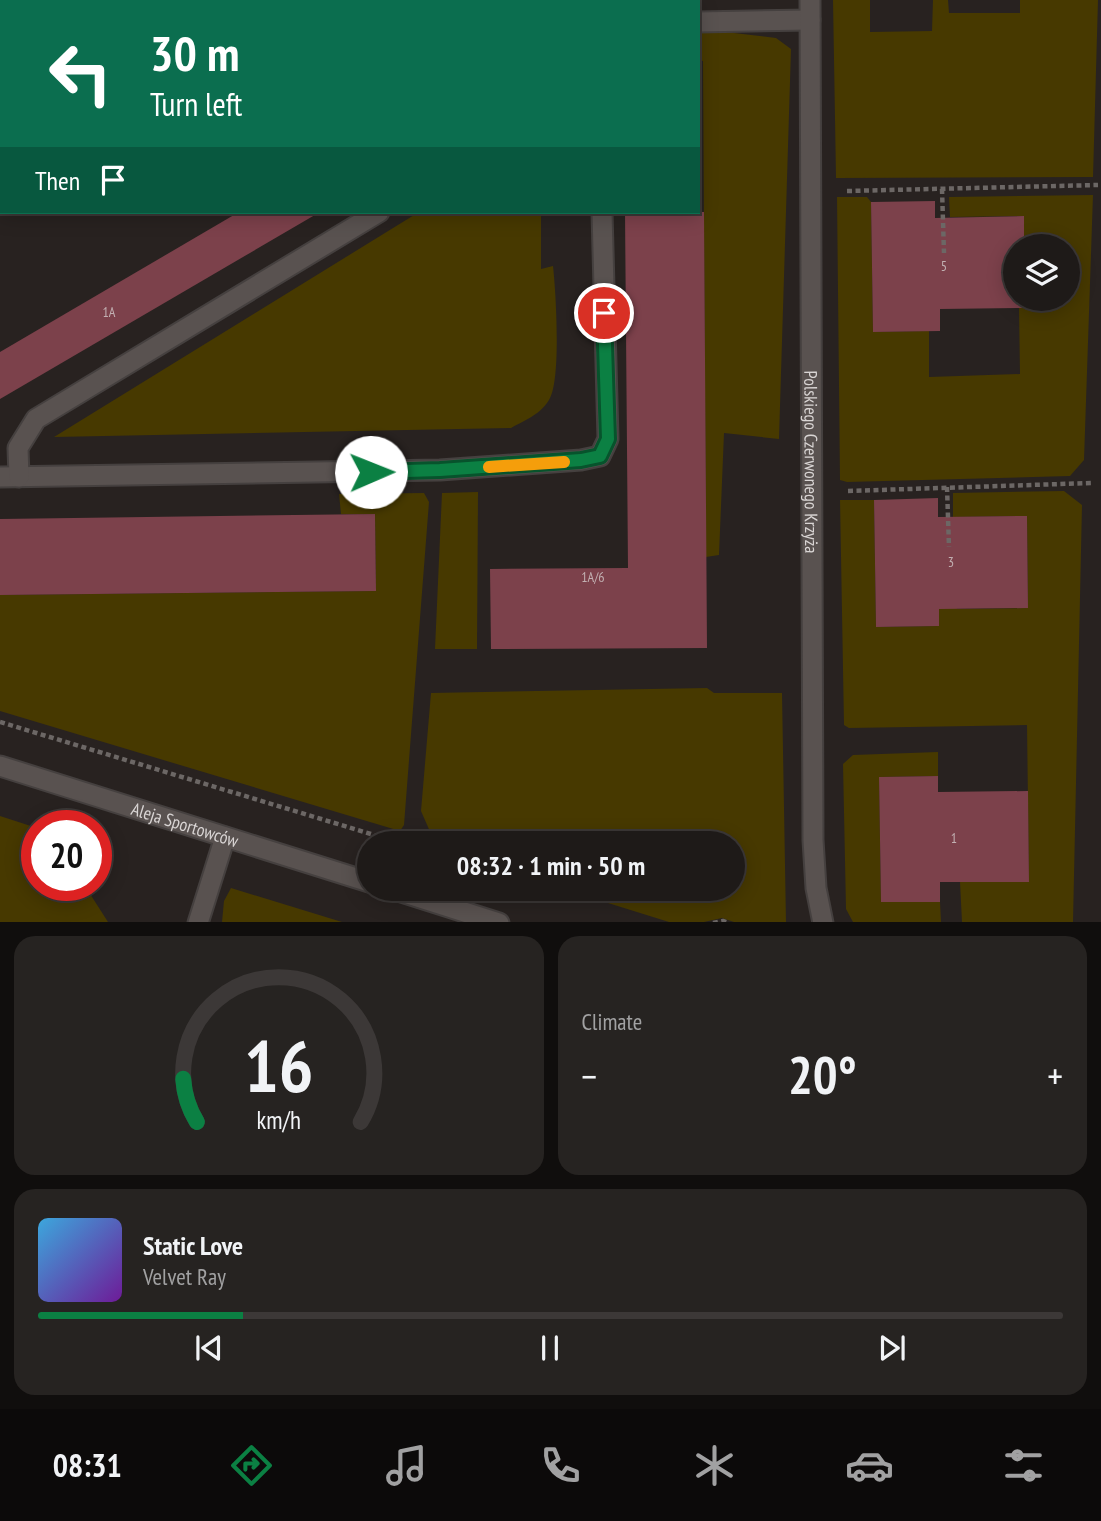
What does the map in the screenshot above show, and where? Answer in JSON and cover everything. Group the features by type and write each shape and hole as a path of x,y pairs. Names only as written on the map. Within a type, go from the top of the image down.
{"street":[{"name":"Polskiego Czerwonego Krzyża","path":"810,0 813,840 816,888 823,922"},
{"path":"700,22 810,20"},
{"path":"376,214 36,419 18,448 9,477 440,470 581,460 600,456 608,439 602,214"},
{"name":"Aleja Sportowców","path":"0,766 357,878"},
{"path":"198,922 225,837"},
{"path":"431,901 499,922"}],"path":[{"path":"811,192 1098,185"},
{"path":"942,189 944,253"},
{"path":"813,492 1092,483"},
{"path":"947,487 949,547"},
{"path":"0,722 361,831"},
{"path":"713,922 729,922"}],"shaded area":[{"path":"833,0 870,0 870,32 932,31 933,0 948,0 949,13 1020,13 1020,0 1098,0 1093,177 836,178"},
{"path":"717,31 776,38 791,49 779,439 724,433 719,555 706,557 703,61 700,60 700,32"},
{"path":"1093,195 1084,460 1070,476 847,482 840,480 837,197 867,197 871,202 873,332 929,331 929,377 1020,374 1019,311 1080,311 1080,234 1024,234 1023,216 950,217 949,197"},
{"path":"416,214 541,214 541,269 553,266 556,372 550,398 542,408 511,428 54,437"},
{"path":"1064,491 1082,505 1073,922 962,922 960,882 1029,881 1027,725 849,728 844,725 840,500 874,500 876,627 939,626 938,577 956,577 957,609 1028,608 1027,516 953,517 953,493"},
{"path":"478,492 477,649 435,649 442,493"},
{"path":"424,493 429,502 404,825 400,831 0,711 0,595 376,591 375,514 341,514 339,494"},
{"path":"707,688 714,693 782,693 786,922 734,922 722,918 704,922 669,922 602,901 745,901 745,831 430,831 421,811 431,693"},
{"path":"938,752 938,776 879,777 881,902 940,902 941,922 853,922 846,909 843,764 853,755"},
{"path":"0,816 21,823 21,901 95,901 108,922 0,922"},
{"path":"231,888 342,922 222,922 224,901"}],"building":[{"path":"935,201 935,218 1024,216 1024,234 1003,234 1003,308 940,309 940,331 873,332 871,202"},
{"path":"704,212 707,648 491,649 490,569 628,568 625,214"},
{"path":"236,214 317,214 0,399 0,352"},
{"path":"938,498 938,517 1027,516 1028,608 939,609 939,626 876,627 874,500"},
{"path":"375,514 376,591 0,595 0,519"},
{"path":"938,776 938,792 1028,791 1029,882 940,882 940,902 881,902 879,777"}],"slow traffic":[{"path":"489,467 564,462"}],"route":[{"path":"371,472 440,470 581,460 600,456 608,439 604,313"}]}
